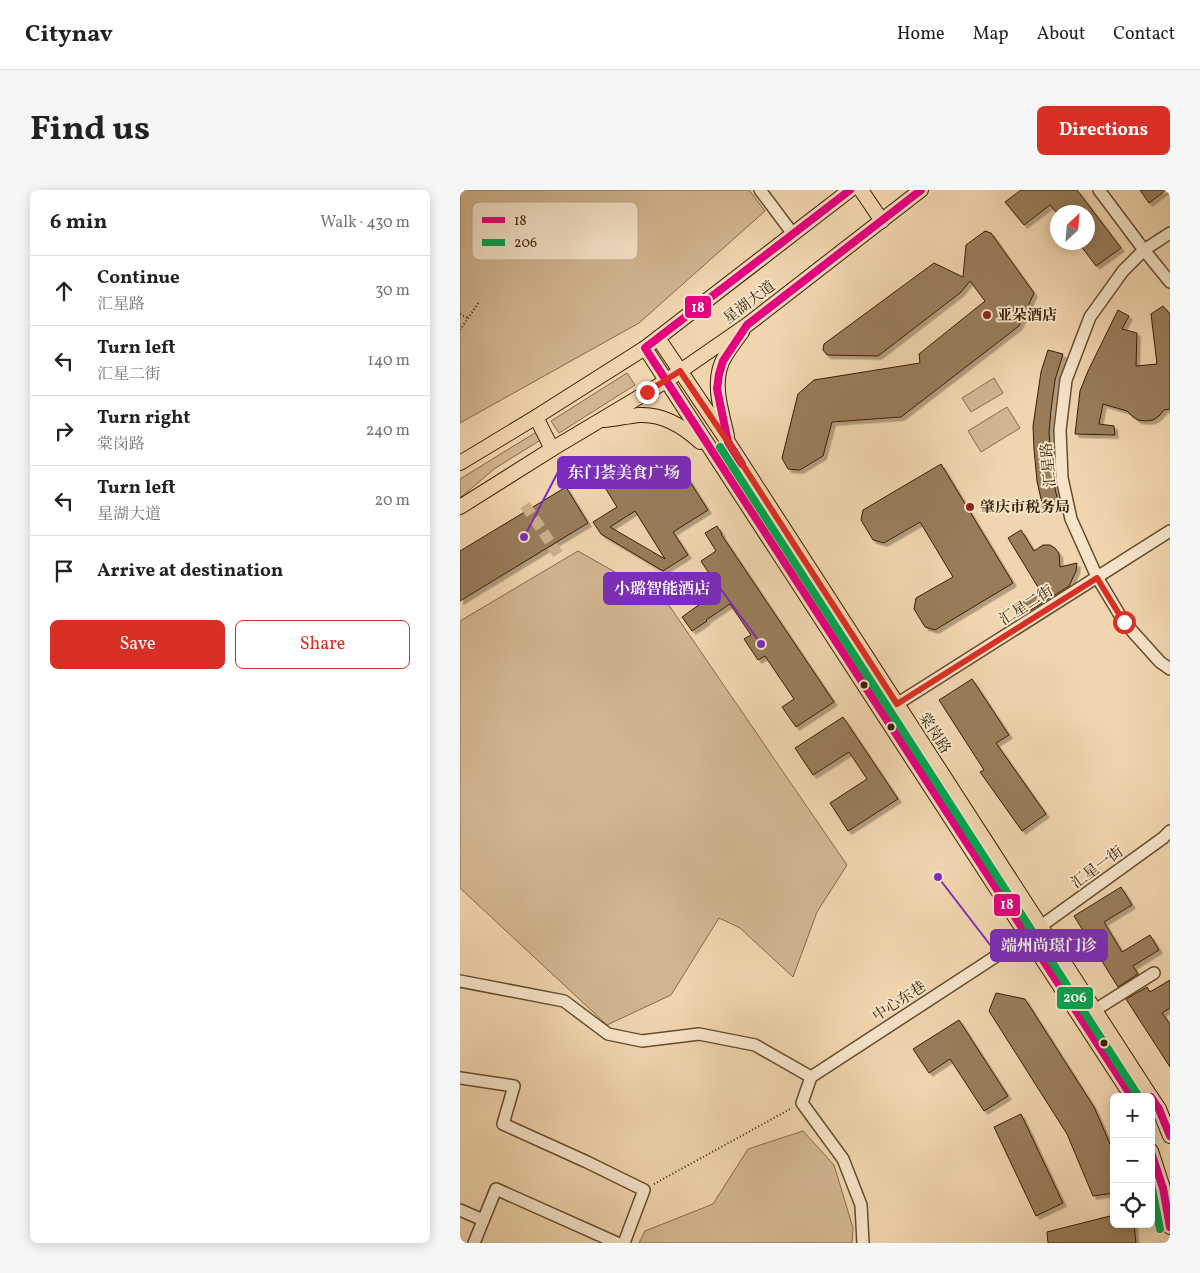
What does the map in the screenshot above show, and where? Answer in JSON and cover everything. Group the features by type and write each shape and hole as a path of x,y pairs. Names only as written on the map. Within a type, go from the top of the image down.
{"main road":[{"name":"星湖大道","path":"460,463 645,348 850,190"},
{"path":"861,190 882,221"},
{"name":"星湖大道","path":"460,507 666,381 747,326 922,190"},
{"path":"728,442 717,389 719,374 723,361 747,326"},
{"name":"棠岗路","path":"658,338 728,442 1095,1010 1142,1093"},
{"name":"棠岗路","path":"645,348 1027,936 1142,1093"},
{"path":"599,421 641,415 658,416 689,432 712,452"},
{"path":"536,417 552,449"},
{"path":"821,620 837,610"},
{"name":"棠岗路","path":"1155,1106 1159,1109 1170,1136"},
{"path":"1159,1109 1170,1119"},
{"path":"1155,1159 1166,1182 1170,1226"}],"street":[{"path":"760,190 793,234"},
{"path":"1099,190 1170,282"},
{"name":"汇星路","path":"1170,233 1144,250 1123,271 1090,317 1066,380 1060,430 1062,478 1071,519 1097,578 1124,622 1160,662 1170,669"},
{"name":"汇星二街","path":"897,704 1170,531"},
{"name":"汇星一街","path":"1040,926 1170,831"},
{"name":"中心东巷","path":"811,1077 1027,936"},
{"path":"1095,1010 1154,973"},
{"path":"460,981 564,1001 608,1034 642,1042 699,1034 755,1045 811,1077 802,1103 843,1159 861,1205 863,1243"},
{"path":"460,1078 514,1086 503,1124 588,1162 644,1190 624,1243"},
{"path":"474,1243 496,1189 617,1243"},
{"path":"460,1210 483,1220"}],"path":[{"path":"460,330 479,302"},
{"path":"460,314 468,318"},
{"path":"644,1190 802,1103"}],"shaded area":[{"path":"460,190 749,190 765,211 639,323 460,423"},
{"path":"627,373 635,385 559,433 551,421"},
{"path":"994,378 1003,393 971,412 962,398"},
{"path":"1007,407 1020,428 981,452 968,431"},
{"path":"538,431 542,439 494,469 460,498 460,479"},
{"path":"578,551 666,601 847,865 817,912 793,977 740,928 719,918 671,995 607,1025 460,888 460,621"},
{"path":"803,1131 834,1165 853,1228 852,1243 639,1243 645,1231 713,1204 748,1149"}],"building":[{"path":"1021,190 1077,190 1088,205 1050,205 1024,225 1005,202"},
{"path":"1140,190 1166,190 1149,203"},
{"path":"1095,214 1121,248 1096,266 1084,250 1095,250"},
{"path":"985,231 991,233 1034,293 1019,326 901,417 832,422 823,456 800,470 788,469 782,458 798,394 814,380 920,363 919,354 985,301 970,281 960,293 878,356 827,355 823,350 824,344 934,263 963,277 966,245"},
{"path":"1163,306 1170,314 1170,409 1164,410 1153,420 1146,421 1138,420 1127,411 1103,404 1099,424 1114,426 1115,435 1075,434 1080,391 1118,310 1129,316 1122,329 1137,333 1136,366 1157,364 1151,314"},
{"path":"1048,350 1063,354 1055,380 1049,433 1053,479 1058,502 1043,508 1037,481 1033,426 1041,372"},
{"path":"648,458 680,466 708,510 673,532 688,555 663,571 601,534 593,522 617,507 604,486","holes":["635,511 665,559 610,527"]},
{"path":"941,464 1013,583 935,630 925,627 914,609 916,598 953,577 920,522 884,543 873,540 861,520 863,510"},
{"path":"566,487 588,523 460,601 460,551"},
{"path":"717,526 834,702 796,727 782,707 794,699 765,656 758,660 744,639 751,635 730,604 692,631 682,617 700,604 694,595 714,581 701,561 716,551 705,533"},
{"path":"1021,530 1034,551 1043,545 1050,545 1055,548 1059,554 1060,567 1077,563 1076,571 1069,586 1026,613 1020,604 1041,592 1008,538"},
{"path":"972,679 1009,735 996,743 1046,814 1022,831 980,772 984,770 939,700"},
{"path":"843,717 898,799 848,831 830,803 867,779 849,752 813,775 795,748"},
{"path":"1121,887 1132,905 1104,922 1122,952 1150,935 1159,950 1133,966 1138,974 1118,987 1074,916"},
{"path":"1170,980 1170,1008 1162,1013 1170,1024 1170,1067 1126,999 1147,987 1150,992"},
{"path":"996,993 1025,999 1094,1107 1110,1144 1110,1194 1093,1196 1067,1134 989,1011"},
{"path":"959,1020 1008,1096 984,1111 950,1059 929,1073 913,1049"},
{"path":"1021,1114 1063,1203 1036,1216 994,1127"},
{"path":"1110,1216 1110,1228 1134,1228 1136,1243 1048,1243 1047,1232"}],"tunnel":[{"path":"525,505 558,554"}],"transit line":[{"name":"18","path":"850,190 645,348 1129,1093"},
{"name":"18","path":"742,464 728,442 717,389 723,361 747,325 921,190"},
{"name":"206","path":"720,447 1136,1093"},
{"name":"18","path":"1155,1103 1170,1136"},
{"name":"18","path":"1155,1164 1163,1188 1170,1227"},
{"name":"206","path":"1155,1204 1160,1229"}],"place":[{"name":"亚朵酒店","path":"987,315"},
{"name":"肇庆市税务局","path":"970,507"},
{"name":"东门荟美食广场","path":"524,537"},
{"name":"小璐智能酒店","path":"761,644"},
{"name":"端州尚璟门诊","path":"938,877"}],"route":[{"path":"647,392 680,371 897,704 1097,578 1124,622"}]}
